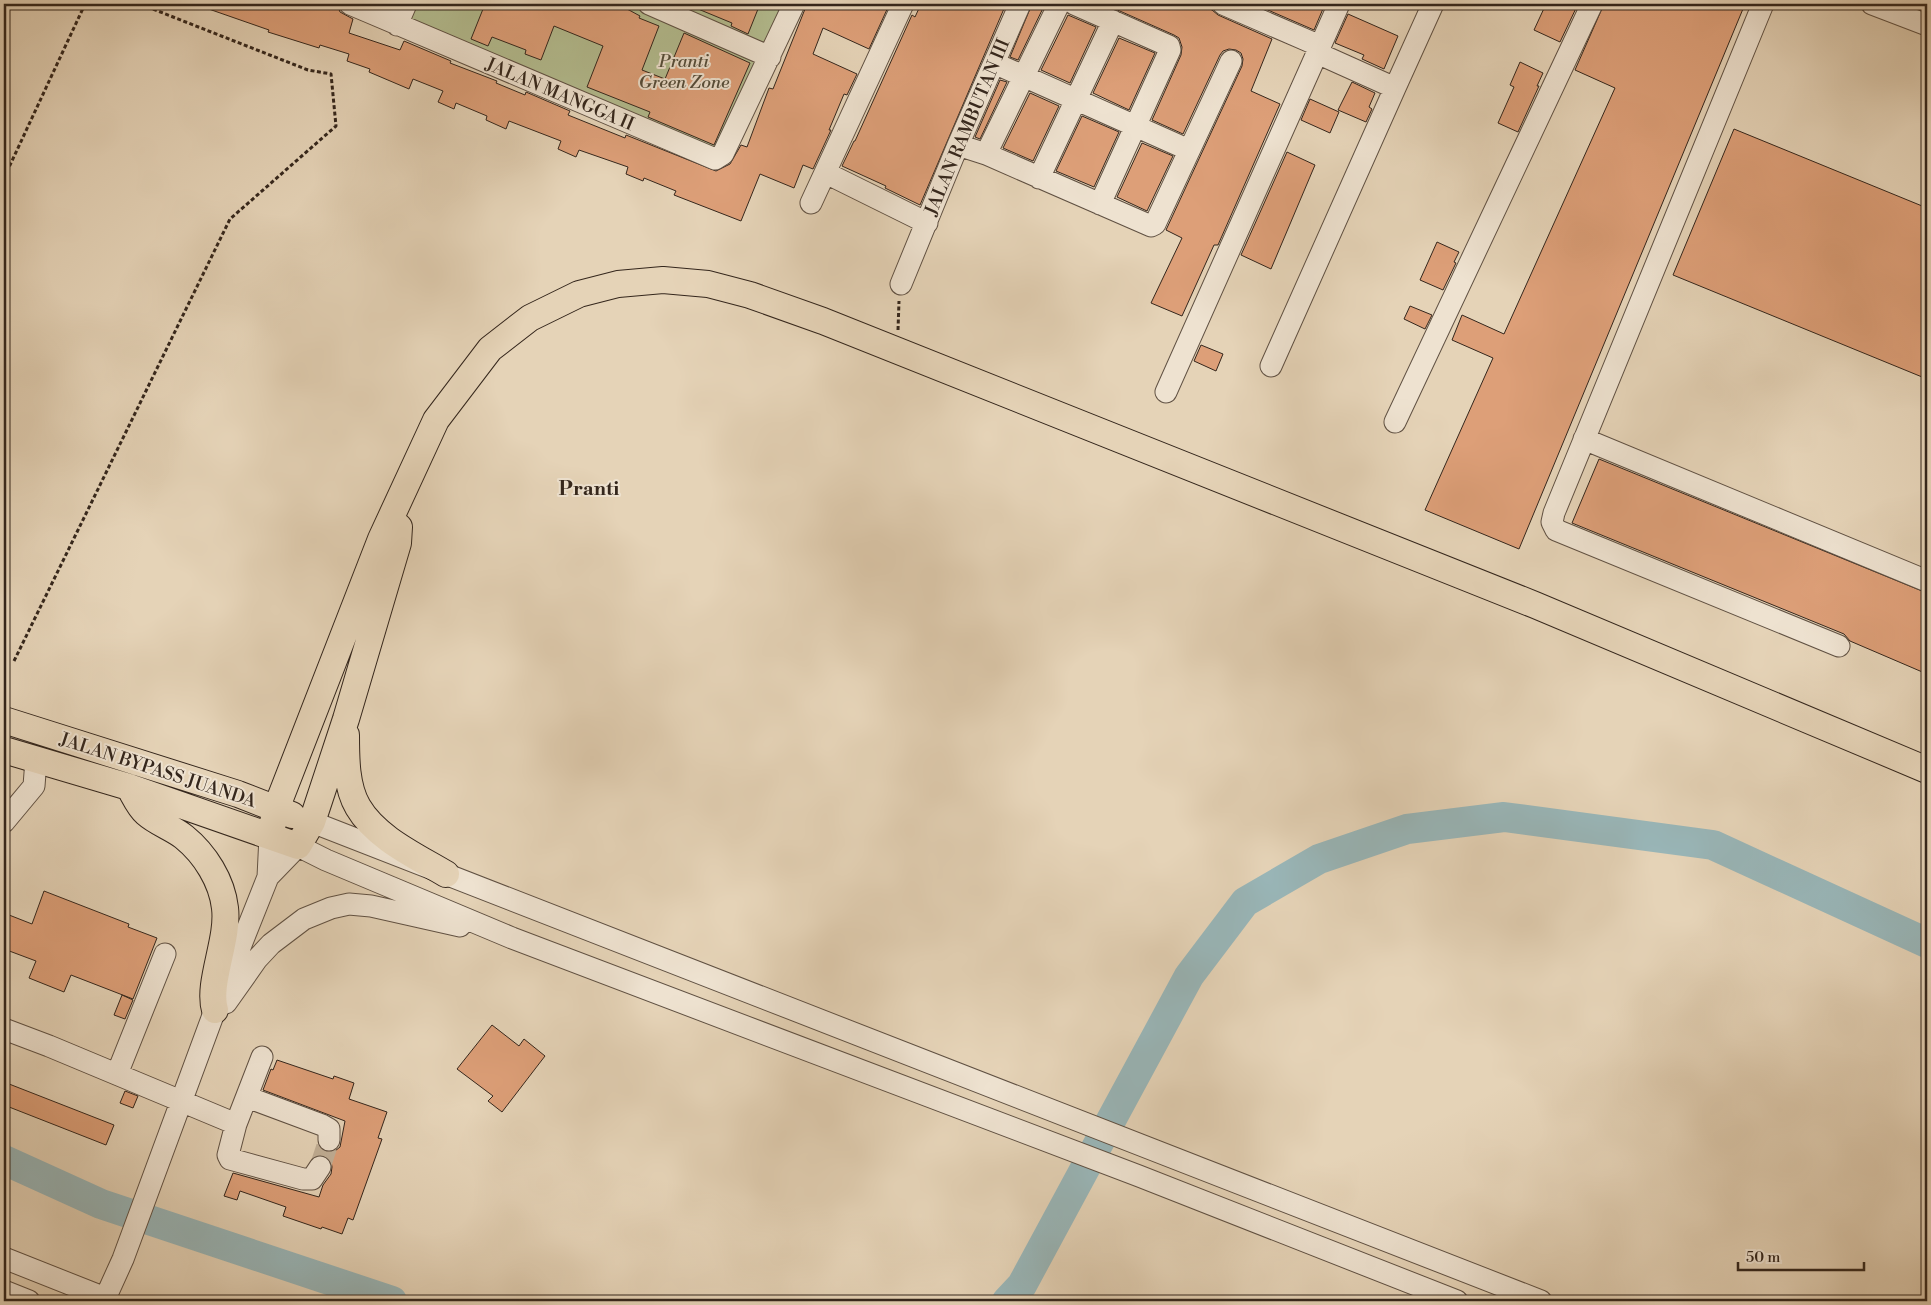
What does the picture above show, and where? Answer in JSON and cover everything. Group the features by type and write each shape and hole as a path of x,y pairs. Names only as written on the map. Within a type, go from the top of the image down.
{"main road":[{"path":"270,836 276,809 382,539 436,420 490,349 530,318 579,294 618,284 663,280 708,284 750,294 898,350 1517,598 1927,770"},
{"path":"298,846 312,822 346,720 398,543 402,494"},
{"name":"JALAN BYPASS JUANDA","path":"4,720 238,794 312,822"},
{"path":"346,720 346,750 350,786 357,806 370,823 386,836 446,874"},
{"name":"JALAN BYPASS JUANDA","path":"4,750 129,787 298,846"},
{"path":"129,787 146,813 184,837 196,849 215,874 222,891 226,922 213,990 215,1010"}],"street":[{"name":"JALAN MANGGA II","path":"350,4 712,159 723,154 770,57"},
{"path":"397,25 406,4"},
{"path":"649,4 770,57 794,4"},
{"path":"811,203 903,4"},
{"name":"JALAN RAMBUTAN III","path":"901,284 958,145 1020,4"},
{"path":"986,154 1060,4"},
{"path":"1074,4 1170,48 1166,61 1100,204"},
{"path":"1223,4 1395,88"},
{"path":"1166,392 1339,4"},
{"path":"1271,366 1433,4"},
{"path":"1395,422 1592,4"},
{"path":"1763,4 1584,439 1552,522 1556,530 1839,646"},
{"path":"1872,4 1927,25"},
{"path":"1039,178 1113,22"},
{"path":"958,145 986,154 1149,226 1154,225 1231,60"},
{"path":"994,63 1189,150"},
{"path":"826,173 927,223"},
{"path":"1584,439 1927,581"},
{"path":"4,822 34,786 36,760"},
{"path":"312,822 1541,1301"},
{"path":"4,1258 105,1300 123,1259 215,1010 268,877 270,836"},
{"path":"268,877 298,846 326,860 512,938 1139,1176 1457,1301"},
{"path":"215,1010 231,998 256,959 271,944 304,919 331,908 349,904 371,906 512,938"},
{"path":"117,1074 165,954"},
{"path":"4,1029 236,1124"},
{"path":"262,1057 236,1124 228,1154 230,1160 303,1179 312,1179 320,1167"},
{"path":"247,1097 322,1125 329,1129 329,1140"},
{"path":"4,1291 29,1301"}],"path":[{"path":"4,178 85,4"},
{"path":"14,661 230,219 336,126 331,74 308,70 140,4"},
{"path":"898,350 901,284"}],"green space":[{"name":"Pranti Green Zone","path":"353,4 793,4 723,154"}],"building":[{"path":"204,4 329,4 338,7 340,12 353,19 349,33 400,50 404,41 451,61 450,63 497,81 496,83 525,95 526,92 570,111 568,115 625,138 626,135 716,171 730,164 741,145 747,147 769,88 773,89 807,4 889,5 869,49 823,28 813,54 857,74 847,95 844,94 829,130 831,130 813,169 803,165 794,188 760,174 741,221 674,195 676,191 644,178 643,181 626,174 628,167 579,150 576,157 558,149 561,141 509,121 506,129 486,120 487,116 456,103 454,109 438,102 443,91 413,79 409,89 369,72 370,69 347,61 349,54 320,45 319,48 268,32 269,30 203,7"},
{"path":"485,4 612,4 629,10 640,16 639,18 659,26 642,70 665,79 684,33 750,63 714,145 648,117 650,112 587,87 603,46 554,26 541,60 525,54 526,50 492,37 488,46 471,39"},
{"path":"686,4 760,4 748,34 731,26 732,23"},
{"path":"921,4 1006,4 920,205 885,188 886,186 842,166 912,15 915,17"},
{"path":"1032,4 1045,4 1018,60 1010,57"},
{"path":"1104,4 1199,4 1218,15 1272,39 1251,91 1280,104 1218,245 1214,245 1182,316 1151,303 1182,238 1166,230 1242,66 1243,59 1241,53 1236,50 1229,49 1223,51 1183,134 1152,120 1181,55 1182,47 1179,38"},
{"path":"1254,4 1325,4 1314,30"},
{"path":"1546,4 1578,4 1560,42 1534,30"},
{"path":"1604,4 1745,4 1519,549 1425,510 1493,358 1452,340 1462,315 1504,334 1615,88 1575,70"},
{"path":"1348,14 1398,36 1384,69 1362,59 1364,55 1335,43"},
{"path":"1068,15 1096,27 1070,83 1041,70"},
{"path":"1119,38 1155,53 1129,110 1093,93"},
{"path":"1520,62 1543,73 1518,132 1498,123 1514,87 1510,85"},
{"path":"1000,80 1007,82 980,139 975,137"},
{"path":"1352,82 1375,93 1369,107 1372,109 1366,122 1338,110"},
{"path":"1030,93 1059,106 1033,161 1003,148"},
{"path":"1310,99 1339,112 1330,133 1301,120"},
{"path":"1082,116 1119,132 1094,187 1056,171"},
{"path":"1734,129 1927,208 1927,379 1673,275"},
{"path":"1142,143 1173,156 1147,211 1117,197"},
{"path":"1287,152 1315,165 1271,269 1241,255"},
{"path":"1437,242 1459,252 1454,262 1456,263 1443,290 1420,280"},
{"path":"1410,306 1432,315 1425,329 1404,319"},
{"path":"1201,345 1223,354 1216,371 1194,361"},
{"path":"1599,459 1927,593 1927,674 1850,641 1844,634 1572,523"},
{"path":"44,891 129,924 128,927 157,938 133,999 71,975 64,992 29,978 36,961 4,949 4,913 32,924"},
{"path":"122,995 133,1000 125,1019 114,1015"},
{"path":"492,1025 519,1046 524,1039 545,1056 502,1112 488,1101 493,1096 457,1069"},
{"path":"277,1060 333,1079 334,1076 354,1083 349,1099 387,1112 378,1138 382,1139 353,1220 348,1218 342,1234 283,1216 286,1207 240,1191 237,1200 224,1196 233,1173 319,1197 323,1185 331,1174 331,1161 326,1156 315,1156 318,1146 322,1151 329,1152 335,1151 340,1147 345,1121 263,1090 271,1069 273,1070"},
{"path":"4,1082 114,1125 106,1145 4,1105"},
{"path":"125,1091 138,1096 133,1108 120,1103"}],"waterway":[{"path":"1007,1301 1022,1285 1189,976 1245,902 1319,859 1407,829 1504,817 1713,845 1927,943"},
{"path":"4,1160 101,1204 392,1301"}],"tunnel":[{"path":"320,1167 329,1140"}],"district":[{"name":"Pranti","path":"589,488"}]}
